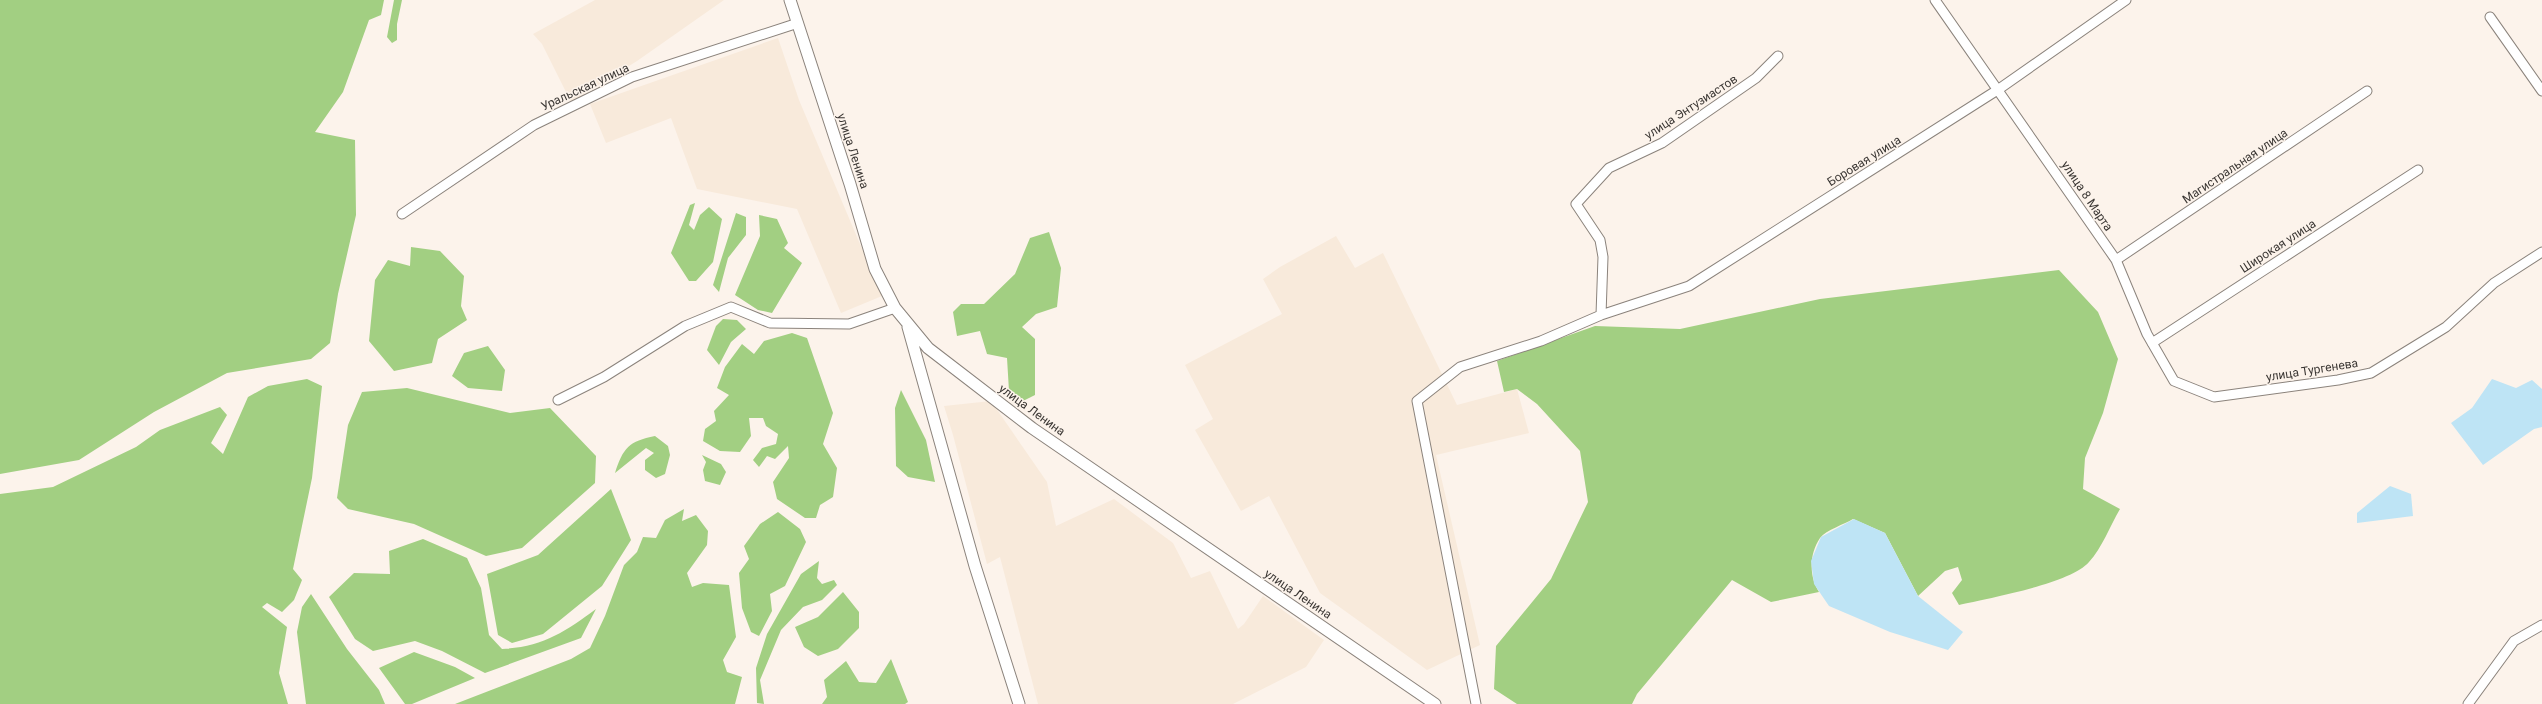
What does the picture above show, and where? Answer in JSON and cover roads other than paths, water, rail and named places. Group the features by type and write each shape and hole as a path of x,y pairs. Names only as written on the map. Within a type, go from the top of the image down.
{"street":[{"name":"улица Ленина","path":"790,0 874,269 895,308 928,348 1032,428 1435,704"},
{"name":"улица 8 Марта","path":"1935,0 1999,89 2116,260 2152,343 2174,381 2214,397"},
{"name":"Боровая улица","path":"1476,704 1417,401 1460,367 1541,340 1600,315 1689,286 1999,89 2126,0"},
{"path":"2490,17 2542,91"},
{"name":"Уральская улица","path":"402,214 534,125 632,77 798,23"},
{"name":"улица Энтузиастов","path":"1600,315 1603,257 1600,240 1576,204 1608,168 1662,142 1756,78 1778,56"},
{"name":"Магистральная улица","path":"2116,260 2367,91"},
{"name":"Широкая улица","path":"2152,343 2418,170"},
{"name":"улица Тургенева","path":"2214,397 2338,380 2371,373 2446,327 2494,283 2542,252"},
{"path":"558,400 604,377 685,326 731,307 770,322 849,324 895,308"},
{"path":"907,322 974,566 1019,704"},
{"path":"2468,704 2514,642 2542,625"}],"water":[{"path":"2492,379 2516,388 2532,380 2542,389 2542,427 2534,429 2483,465 2451,423 2472,408"},
{"path":"2390,486 2411,494 2413,516 2357,523 2357,513"},
{"path":"1854,519 1885,533 1918,596 1963,632 1948,650 1890,632 1829,606 1814,584 1811,561 1821,537"}]}
